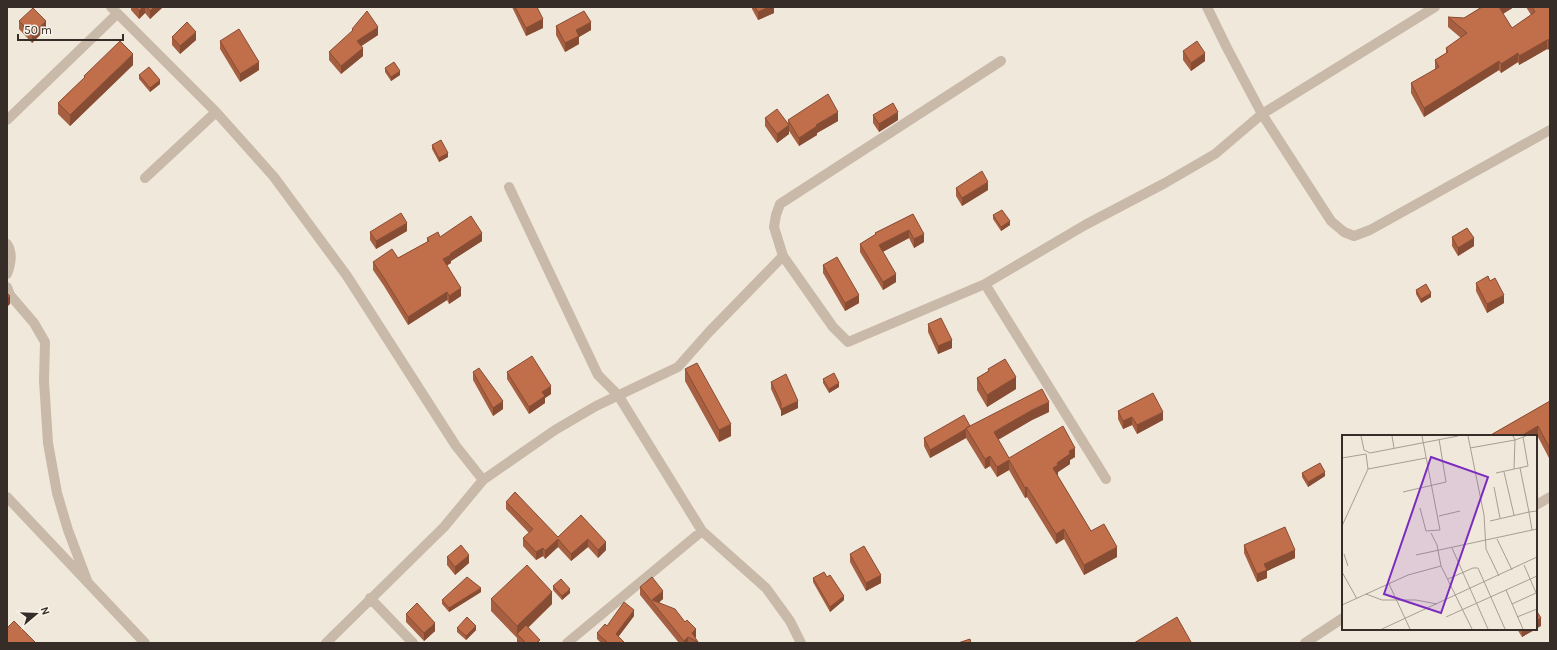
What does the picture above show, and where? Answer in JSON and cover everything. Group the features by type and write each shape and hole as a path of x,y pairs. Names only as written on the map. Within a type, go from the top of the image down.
{"street":[{"path":"1208,7 1227,48 1262,114 1331,221 1344,232 1354,236 1370,230 1550,130"},
{"path":"1001,61 780,204 774,227 783,256 833,327 848,342 984,284 1084,225 1165,183 1216,154 1262,114 1435,7"},
{"path":"7,120 114,10 216,112 274,177 342,270 456,446 483,480"},
{"path":"145,178 216,112"},
{"path":"509,187 598,375 618,395 702,531 766,588 790,621 801,643"},
{"path":"7,244 10,248 11,264 7,274"},
{"path":"326,643 370,598 444,527 483,480 555,430 618,395 678,367 709,332 783,256"},
{"path":"984,284 1106,479"},
{"path":"7,287 10,295 34,322 45,342 44,381 48,443 58,493 68,530 88,583"},
{"path":"7,497 145,643"},
{"path":"1537,504 1550,497"},
{"path":"567,643 702,531"},
{"path":"370,598 413,643"},
{"path":"1305,643 1342,619"}],"building":[{"path":"136,7 143,7 139,11"},
{"path":"147,7 154,7 150,11"},
{"path":"515,7 537,7 543,19 526,28"},
{"path":"755,7 769,7 758,12"},
{"path":"1482,7 1499,7 1512,28 1535,12 1532,7 1550,7 1550,39 1519,56 1518,53 1501,64 1499,61 1424,108 1411,83 1439,67 1435,60 1448,52 1446,48 1467,33 1448,17 1464,18"},
{"path":"33,8 46,21 32,34 19,21"},
{"path":"367,11 378,27 357,41 363,48 341,66 329,52 353,30 352,29"},
{"path":"584,11 591,22 576,30 579,36 565,43 556,26"},
{"path":"187,22 196,32 180,46 172,37"},
{"path":"239,29 259,62 240,74 220,41"},
{"path":"120,41 133,54 70,115 58,103"},
{"path":"1197,41 1205,53 1191,63 1183,51"},
{"path":"394,62 400,71 391,77 385,68"},
{"path":"149,67 160,80 150,88 139,75"},
{"path":"828,94 838,112 816,125 817,126 799,138 788,120"},
{"path":"893,103 898,112 879,124 873,115"},
{"path":"777,109 789,125 777,134 765,118"},
{"path":"441,140 448,153 439,158 432,145"},
{"path":"982,171 988,182 962,198 956,188"},
{"path":"1002,210 1010,221 1001,227 993,215"},
{"path":"401,213 407,223 376,241 370,232"},
{"path":"913,214 924,234 914,239 909,230 879,245 896,274 883,282 860,244 876,234 875,233"},
{"path":"471,216 482,233 443,259 461,288 449,296 447,292 408,317 373,262 392,249 398,258 429,241 427,238 438,232 440,237"},
{"path":"1467,228 1474,238 1458,248 1452,237"},
{"path":"837,257 859,295 845,303 823,265"},
{"path":"1488,276 1490,281 1495,278 1504,295 1487,304 1476,283"},
{"path":"1426,284 1431,293 1421,299 1416,290"},
{"path":"941,318 952,340 938,346 928,324"},
{"path":"532,356 551,386 542,392 545,396 529,407 507,372"},
{"path":"1005,359 1016,377 987,395 977,378 989,371 988,369"},
{"path":"697,363 731,424 719,430 685,369"},
{"path":"479,368 503,401 493,408 473,372"},
{"path":"834,373 839,383 829,389 823,379"},
{"path":"786,374 798,401 781,409 781,403 771,382"},
{"path":"1042,389 1049,402 994,432 1009,458 1063,426 1075,448 1069,451 1070,454 1057,463 1058,465 1053,468 1091,531 1104,524 1117,547 1084,565 1064,529 1056,534 1027,487 1025,488 1009,460 997,467 990,456 985,459 966,428"},
{"path":"1153,393 1163,412 1137,425 1132,417 1123,421 1118,411"},
{"path":"1550,401 1550,449 1538,426 1523,435 1491,435"},
{"path":"964,415 970,426 930,450 924,438"},
{"path":"1320,463 1325,472 1308,482 1302,473"},
{"path":"515,492 558,537 581,515 606,542 598,550 588,539 571,554 558,539 545,551 543,548 536,552 523,538 533,529 506,502"},
{"path":"1285,527 1295,550 1264,564 1267,570 1257,574 1244,545"},
{"path":"461,545 469,555 455,567 447,557"},
{"path":"864,546 881,575 866,583 850,554"},
{"path":"527,565 552,592 517,626 491,599"},
{"path":"824,572 827,577 830,575 844,596 830,607 813,578"},
{"path":"467,577 481,588 449,608 442,600"},
{"path":"652,577 663,591 652,600 675,609 685,622 687,620 696,629 692,633 698,642 688,637 684,641 640,587"},
{"path":"561,579 570,589 562,596 553,586"},
{"path":"624,602 634,610 616,634 625,643 608,643 597,633 605,624 607,626"},
{"path":"417,603 435,623 424,633 406,614"},
{"path":"1537,612 1541,618 1537,620"},
{"path":"467,617 476,626 466,636 457,628"},
{"path":"1177,617 1191,642 1134,643"},
{"path":"14,621 36,643 7,643 7,628"},
{"path":"526,625 540,640 536,643 526,643 517,634"},
{"path":"970,639 971,643 958,643"}]}
